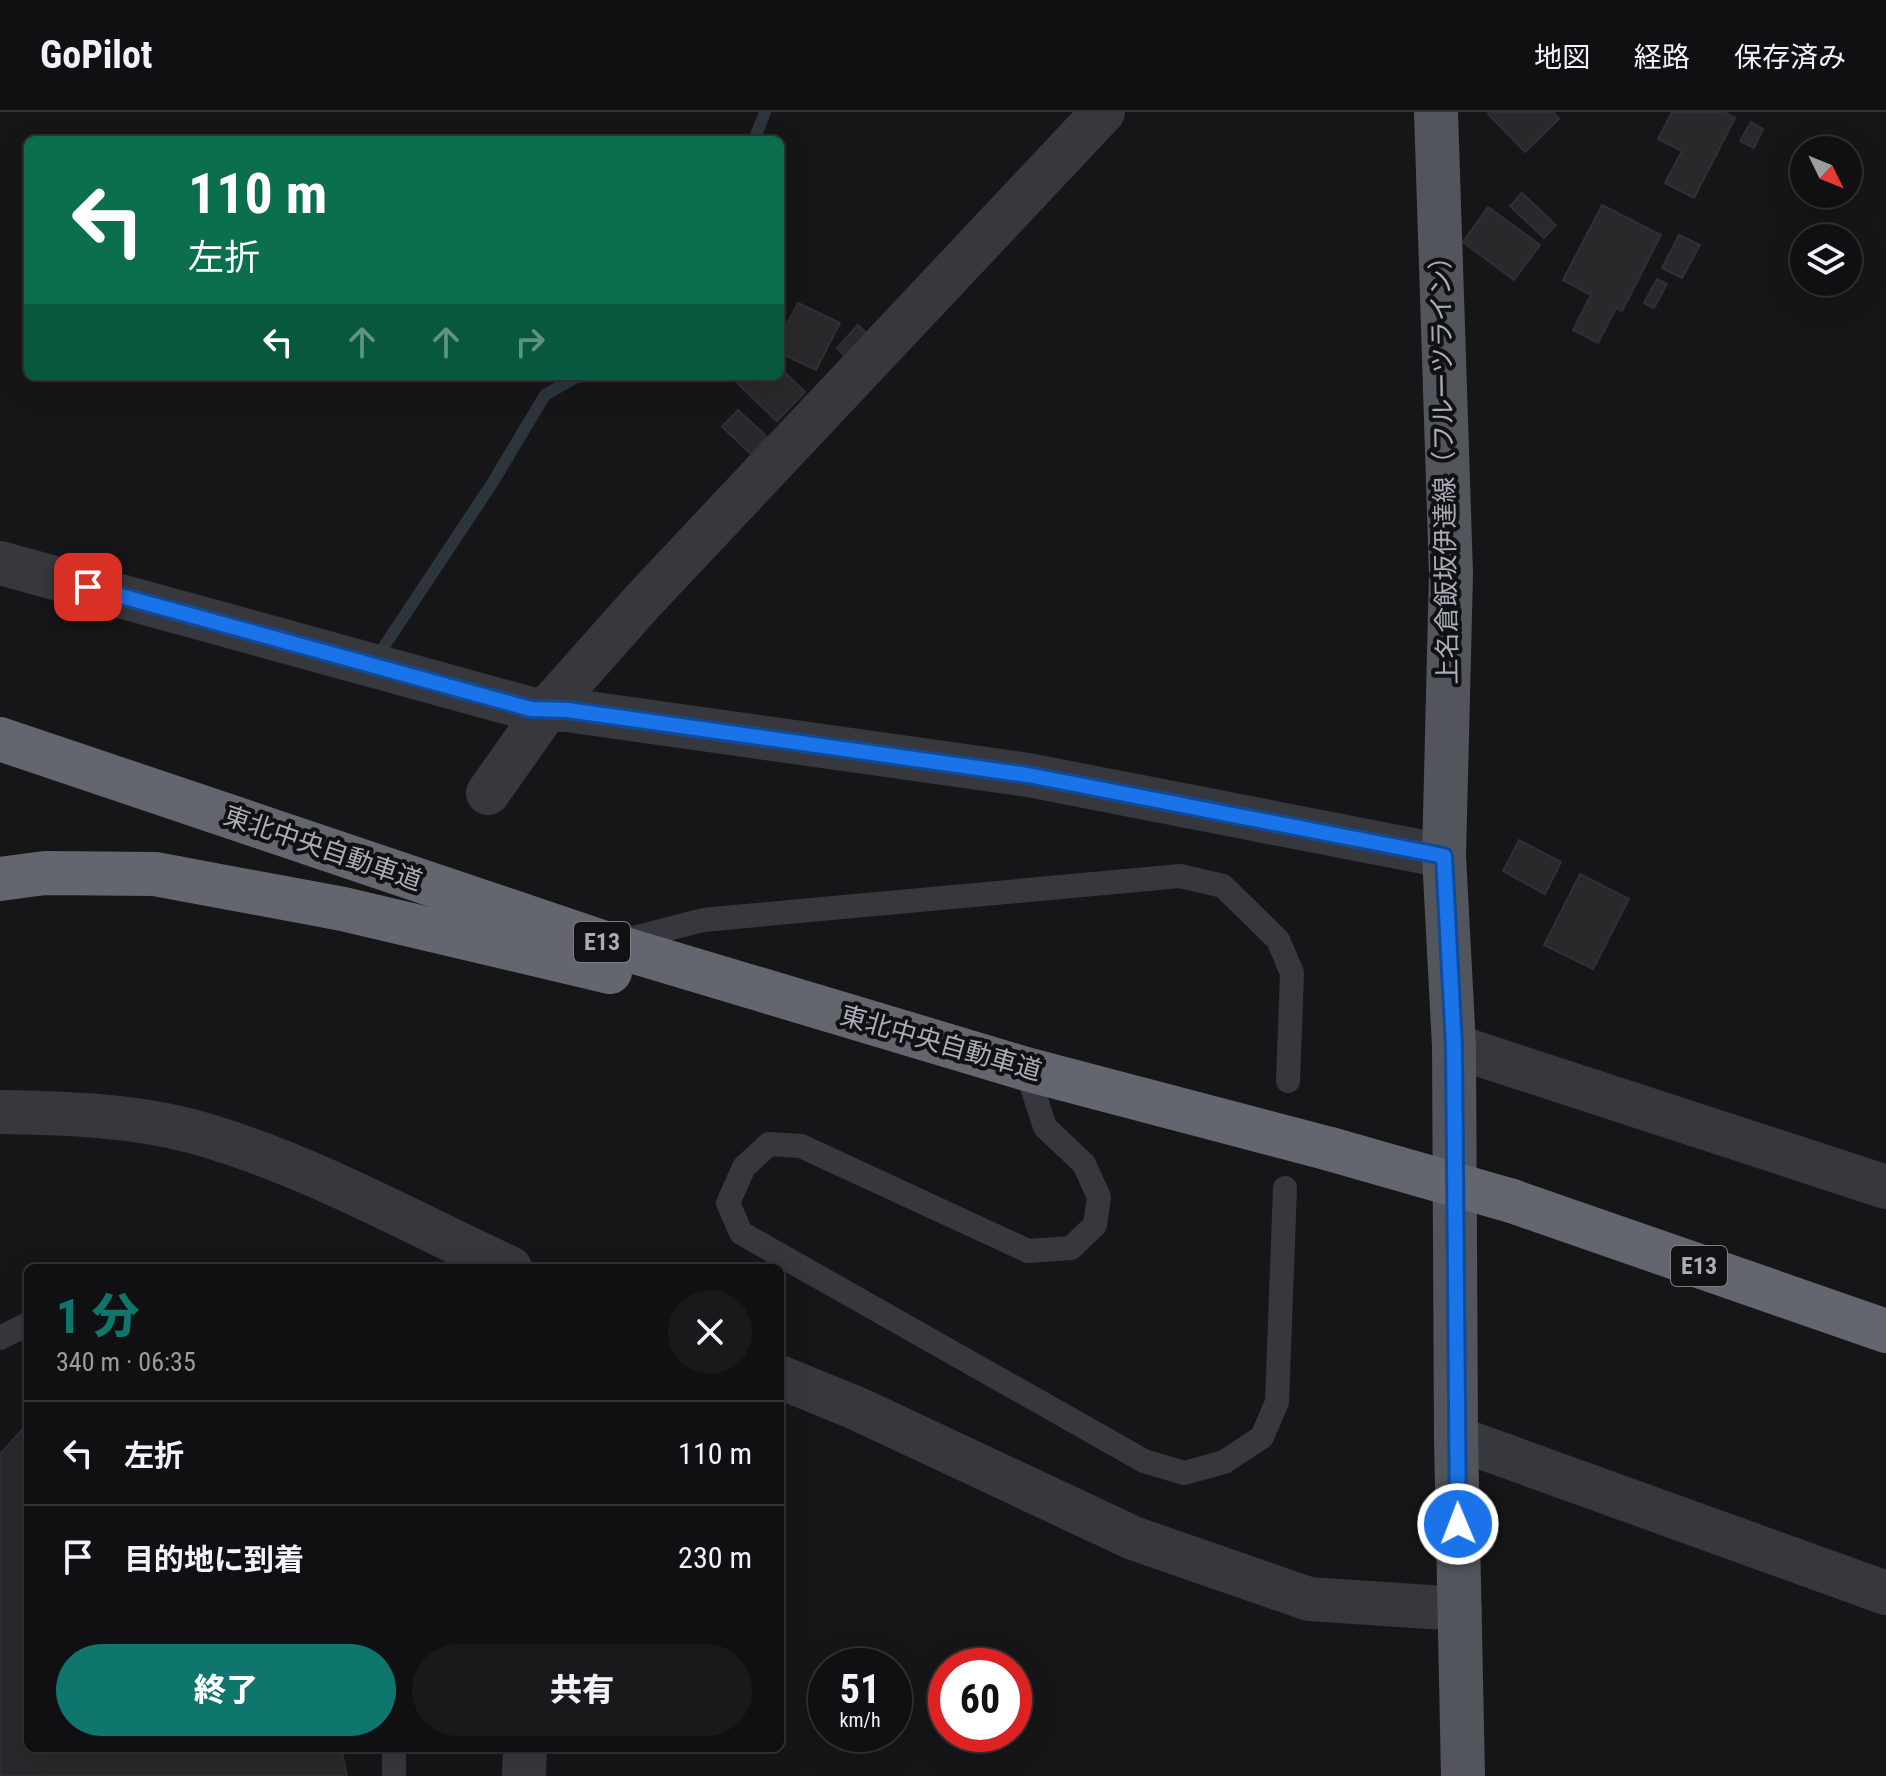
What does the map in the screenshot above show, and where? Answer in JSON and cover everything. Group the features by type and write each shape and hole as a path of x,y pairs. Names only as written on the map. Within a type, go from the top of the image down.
{"highway":[{"path":"0,728 184,800"},
{"name":"東北中央自動車道","path":"0,739 608,944 1026,1069 1330,1149 1512,1201 1886,1331"},
{"path":"0,879 45,873 155,874 312,903 1026,1069"}],"main road":[{"name":"上名倉飯坂伊達線（フルーツライン）","path":"1436,112 1451,574 1444,856 1454,1046 1456,1438 1463,1776"}],"street":[{"path":"488,793 547,709 643,601 1103,112"},
{"path":"0,563 531,709 583,712 1028,775 1444,856"},
{"path":"1454,1046 1886,1187"},
{"path":"0,1112 106,1117 192,1131 276,1158 501,1264"},
{"path":"784,1379 858,1409 1133,1538 1309,1599 1460,1609"},
{"path":"1456,1438 1886,1593"},
{"path":"524,1776 525,1752"}],"lane":[{"path":"608,944 703,920 1180,876 1223,886 1278,940 1292,973 1288,1081"},
{"path":"1026,1069 1045,1127 1084,1164 1099,1197 1095,1225 1071,1248 1028,1251 801,1146 769,1144 744,1167 728,1203 741,1233 1144,1461 1184,1473 1224,1462 1262,1437 1277,1402 1285,1188"},
{"path":"0,1338 24,1326"},
{"path":"394,1752 394,1776"}],"building":[{"path":"1553,112 1559,119 1525,152 1488,114"},
{"path":"1672,112 1724,112 1735,118 1694,198 1665,183 1682,151 1658,139"},
{"path":"1751,122 1763,129 1754,148 1740,141"},
{"path":"1522,193 1556,225 1544,238 1510,206"},
{"path":"1602,205 1661,235 1622,311 1616,308 1598,343 1573,330 1591,295 1563,280"},
{"path":"1488,207 1540,245 1514,280 1463,242"},
{"path":"1679,235 1700,245 1682,278 1662,268"},
{"path":"1657,279 1667,284 1654,308 1644,303"},
{"path":"798,303 840,323 816,370 784,355 784,329"},
{"path":"858,325 869,336 848,359 837,348"},
{"path":"784,372 805,392 777,421 737,383 740,380 784,380"},
{"path":"738,410 767,437 751,454 722,427"},
{"path":"1519,840 1561,862 1545,894 1503,871"},
{"path":"1580,874 1629,899 1593,969 1544,945"},
{"path":"24,1427 24,1752 342,1752 347,1776 0,1776 0,1454"}],"waterway":[{"path":"756,136 765,112"},
{"path":"381,651 493,482 545,395 571,380"}],"route":[{"path":"88,587 531,709 567,710 1028,775 1444,856 1454,1046 1458,1524"}]}
